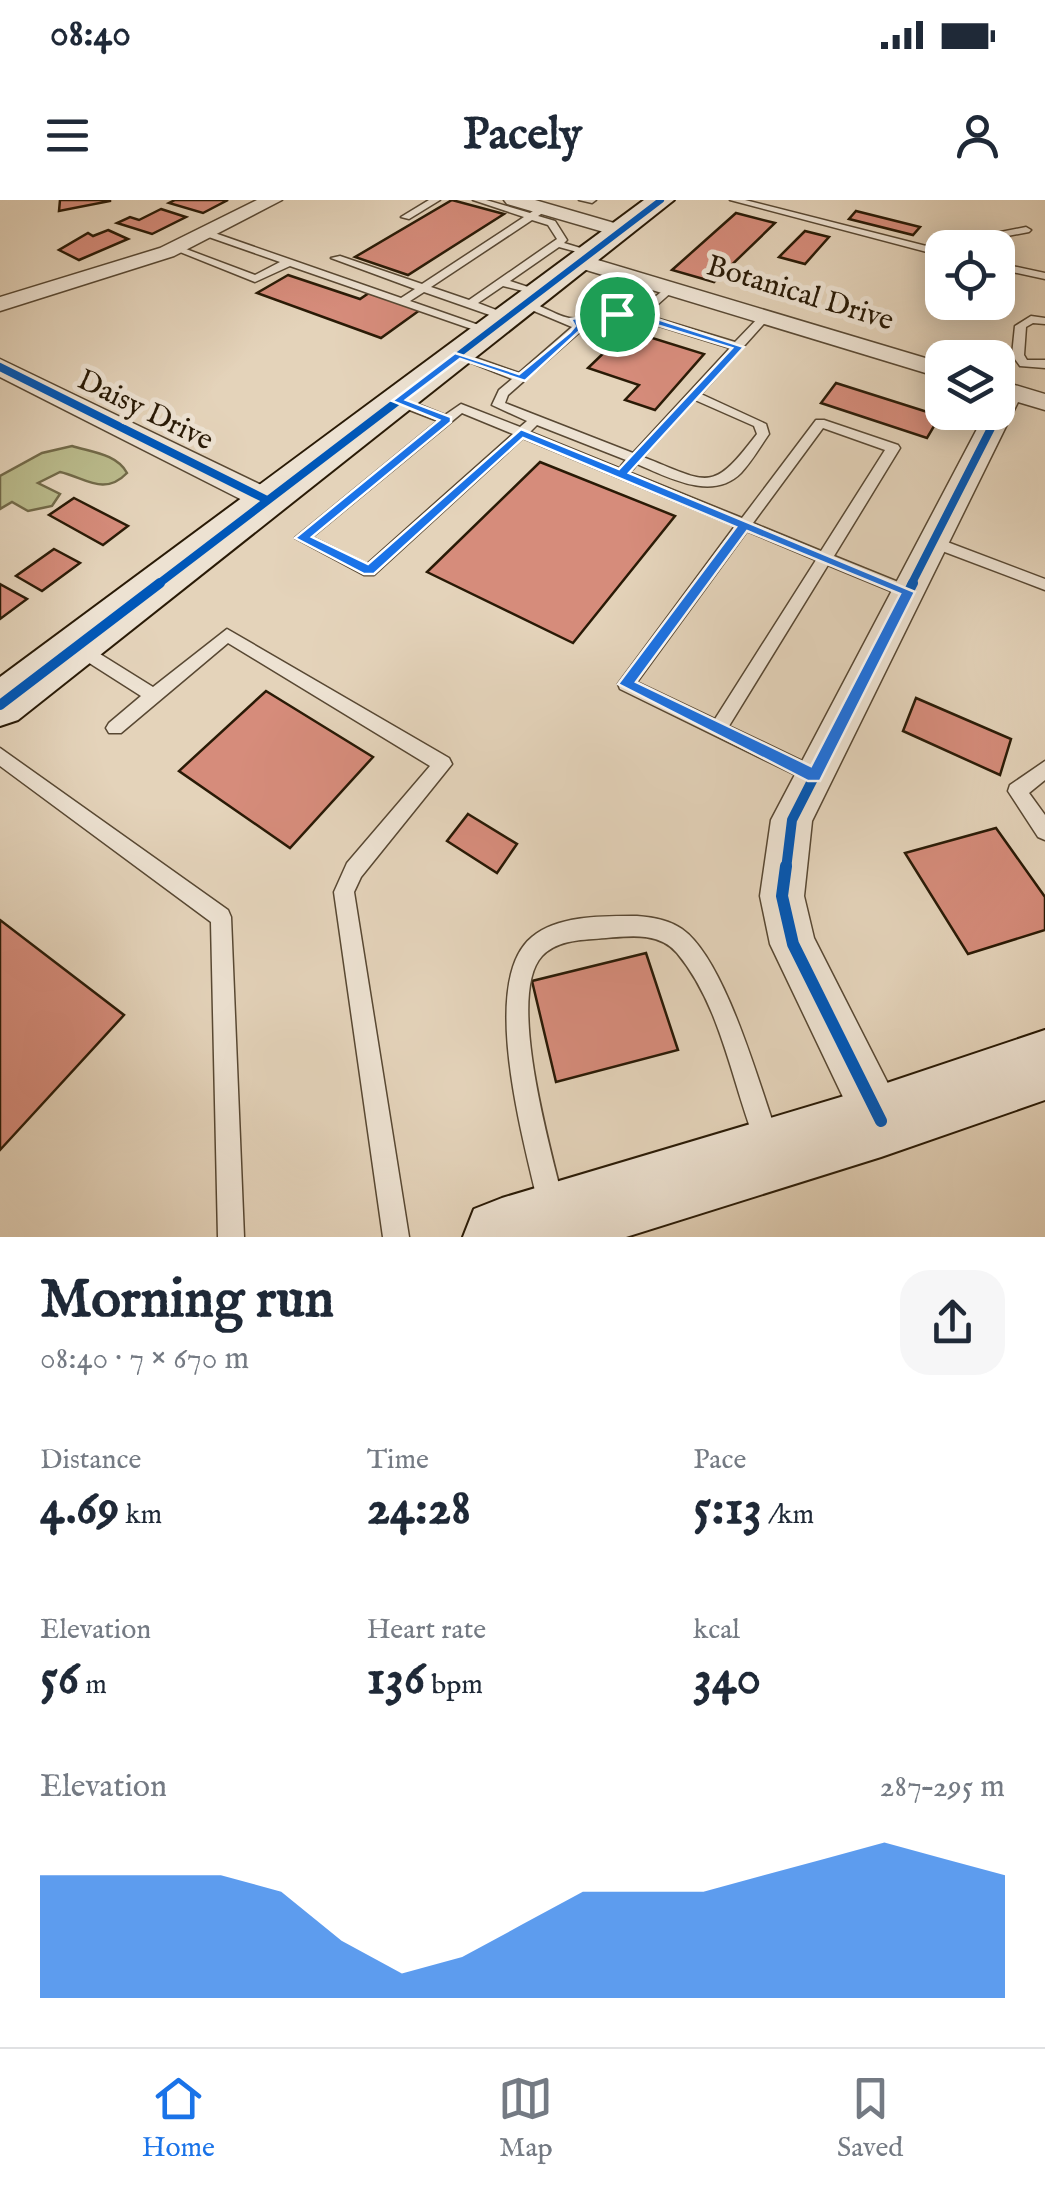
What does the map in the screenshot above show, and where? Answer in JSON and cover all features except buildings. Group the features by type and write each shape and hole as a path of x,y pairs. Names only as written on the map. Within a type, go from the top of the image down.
{"street":[{"path":"0,304 175,248 272,200"},
{"name":"Botanical Drive","path":"514,200 539,208 588,247 670,288 925,366"},
{"path":"0,705 398,401 499,313 588,247 661,200"},
{"name":"Daisy Drive","path":"0,367 268,500"},
{"path":"881,1121 793,944 782,896 792,820 934,542 1019,386"},
{"path":"528,1229 881,1121 1045,1065"}],"lane":[{"path":"406,217 436,200"},
{"path":"477,200 539,208 562,240 588,247"},
{"path":"582,200 592,200"},
{"path":"734,200 925,248"},
{"path":"772,210 783,200"},
{"path":"403,301 539,208"},
{"path":"1015,232 1026,230"},
{"path":"206,233 403,301 575,321 617,314 638,316 739,347"},
{"path":"175,248 254,279 287,263"},
{"path":"336,258 499,313"},
{"path":"1015,270 1045,276"},
{"path":"638,316 670,288"},
{"path":"499,313 521,378"},
{"path":"621,474 766,317"},
{"path":"1019,386 1021,326 1031,319 1045,321"},
{"path":"575,321 580,326 574,334 503,393 498,405 692,481 715,485 726,480 763,434 760,424 695,396"},
{"path":"1019,386 1045,364"},
{"path":"398,401 447,420"},
{"path":"535,420 521,433 369,571 302,538 462,408 521,433 908,592"},
{"path":"718,729 893,448 820,423 626,684 814,776"},
{"path":"934,542 1045,585"},
{"path":"115,728 227,636 443,764 354,870 344,892 396,1237"},
{"path":"76,647 154,696"},
{"path":"0,756 221,916 231,1237"},
{"path":"1045,768 1017,791 1045,831"},
{"path":"528,1229 516,1038 521,984 530,954 562,932 645,924 681,940 705,976 773,1154"}],"green space":[{"path":"72,446 110,458 127,473 102,485 60,472 38,483 60,494 52,506 28,511 12,502 0,509 0,476 42,453"}],"cycle path":[{"path":"0,705 661,200"},
{"path":"0,367 267,500"},
{"path":"881,1121 793,944 782,896 792,820 990,430"}],"route":[{"path":"617,314 575,321 580,326 574,334 521,378 458,355 398,401 447,420 302,538 369,571 521,433 744,525 908,592 814,776 626,684 744,525 621,474 739,347 638,316 617,314"}]}
